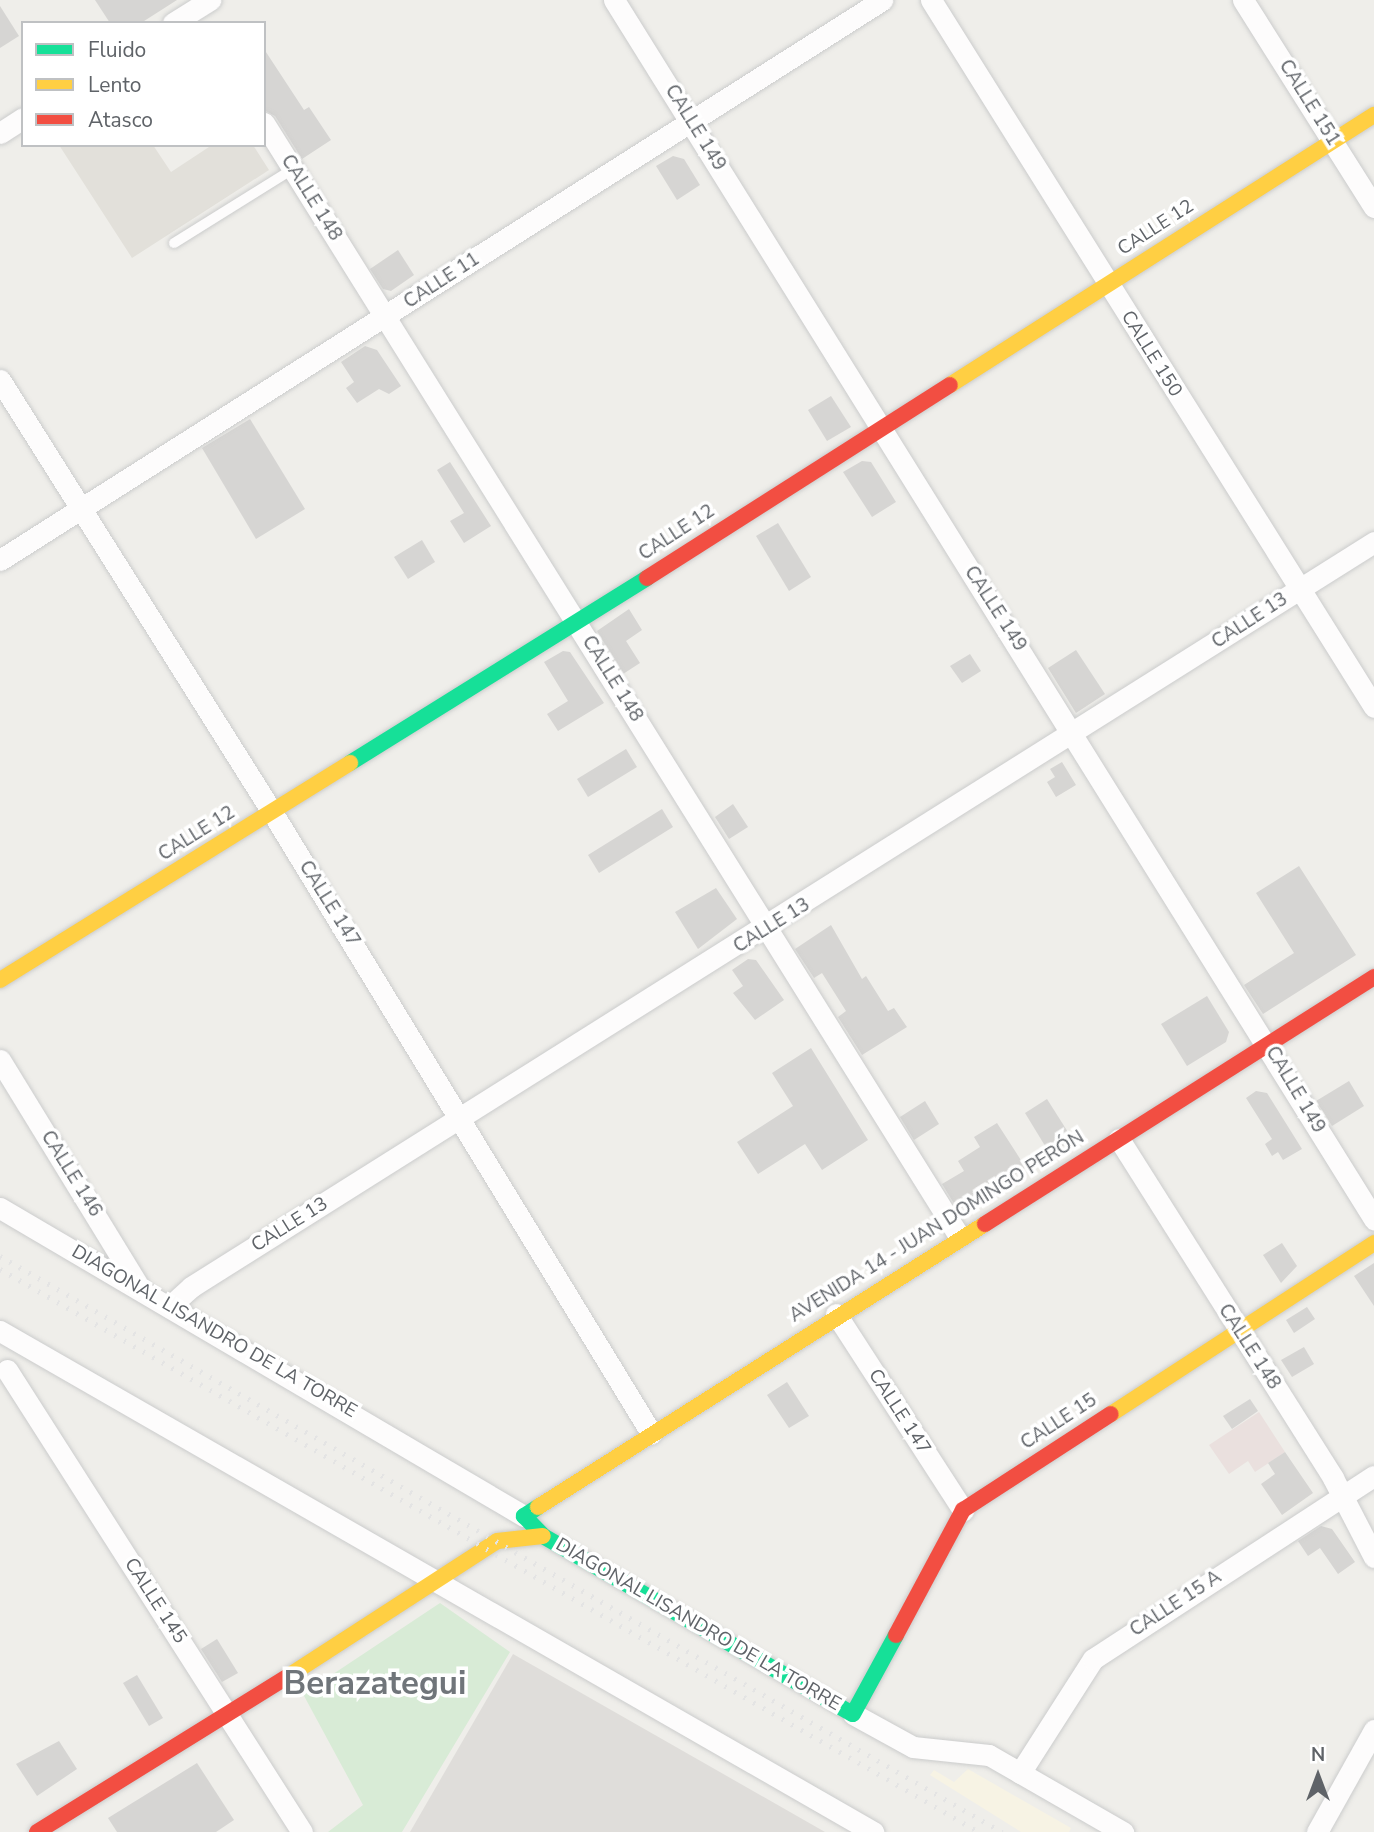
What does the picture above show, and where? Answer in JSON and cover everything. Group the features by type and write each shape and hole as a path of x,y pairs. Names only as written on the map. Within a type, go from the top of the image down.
{"main road":[{"name":"CALLE 12","path":"0,981 576,623 1374,115"},
{"name":"AVENIDA 14 - JUAN DOMINGO PERÓN","path":"524,1516 958,1236 1119,1139 1374,977"},
{"name":"CALLE 15","path":"853,1714 962,1510 1374,1243"},
{"name":"DIAGONAL LISANDRO DE LA TORRE","path":"524,1516 543,1536 853,1714"},
{"path":"37,1832 443,1581 497,1541 527,1534 543,1536"}],"street":[{"name":"CALLE 149","path":"614,0 1268,1045 1374,1219"},
{"name":"CALLE 11","path":"0,560 882,0"},
{"name":"CALLE 150","path":"930,0 1374,707"},
{"name":"CALLE 151","path":"1243,0 1374,207"},
{"path":"176,21 198,8"},
{"path":"0,133 21,119"},
{"name":"CALLE 148","path":"266,126 958,1236"},
{"name":"CALLE 147","path":"0,380 83,508 462,1119 651,1433"},
{"name":"CALLE 13","path":"169,1307 191,1287 766,929 1374,542"},
{"name":"CALLE 146","path":"0,1060 140,1289"},
{"name":"CALLE 148","path":"1119,1139 1341,1497 1374,1557"},
{"name":"DIAGONAL LISANDRO DE LA TORRE","path":"0,1208 487,1491 524,1516"},
{"path":"0,1220 140,1289"},
{"name":"CALLE 147","path":"836,1314 962,1510"},
{"path":"0,1331 410,1569 443,1581 873,1832"},
{"path":"4,1372 37,1352"},
{"name":"CALLE 145","path":"4,1372 302,1832"},
{"name":"CALLE 15 A","path":"1020,1773 1074,1681 1093,1659 1374,1476"},
{"path":"487,1491 498,1510 497,1541"},
{"name":"DIAGONAL LISANDRO DE LA TORRE","path":"853,1714 913,1748 982,1753 1123,1832"},
{"path":"1317,1832 1374,1730"}],"lane":[{"path":"174,243 293,169"}],"shaded area":[{"path":"60,147 154,147 171,172 209,147 254,147 269,170 132,258"},
{"path":"1259,1412 1285,1452 1255,1472 1248,1461 1229,1474 1209,1445"},
{"path":"513,1654 825,1832 410,1832"},
{"path":"968,1769 1071,1828 1069,1832 1021,1832 930,1775 934,1770 954,1782"}],"green space":[{"path":"440,1603 510,1652 402,1832 328,1832 363,1805 303,1694"}],"building":[{"path":"95,0 177,0 144,21 109,21"},
{"path":"0,6 19,36 0,48"},
{"path":"266,52 304,110 309,107 331,140 302,159 275,116 266,111"},
{"path":"673,156 684,159 700,185 677,200 656,166"},
{"path":"398,250 414,275 391,291 383,289 370,269"},
{"path":"365,346 377,350 401,386 389,394 379,389 357,403 346,388 354,382 341,362"},
{"path":"831,396 851,427 827,441 808,410"},
{"path":"250,419 305,509 256,539 202,448"},
{"path":"862,461 871,462 896,502 872,517 843,472"},
{"path":"450,462 491,526 464,543 450,521 464,513 437,470"},
{"path":"778,523 811,577 789,591 756,536"},
{"path":"422,540 435,562 408,579 394,557"},
{"path":"629,609 642,630 626,641 640,663 623,674 597,631"},
{"path":"1076,650 1105,694 1076,713 1048,668"},
{"path":"563,651 570,652 604,703 558,731 547,714 568,701 544,662"},
{"path":"970,654 981,671 962,683 950,666"},
{"path":"626,749 637,767 588,797 577,779"},
{"path":"1062,762 1076,785 1056,797 1047,782 1055,777 1050,769"},
{"path":"733,804 748,827 729,839 715,817"},
{"path":"662,809 673,827 599,873 588,855"},
{"path":"1299,866 1356,955 1263,1014 1244,985 1294,953 1256,893"},
{"path":"716,888 737,919 698,949 675,912"},
{"path":"831,925 862,979 866,976 888,1011 894,1008 907,1027 862,1055 838,1017 846,1011 822,973 814,978 795,949"},
{"path":"748,959 756,960 784,1000 755,1020 733,993 743,986 732,970"},
{"path":"1207,996 1229,1032 1226,1042 1187,1066 1161,1024"},
{"path":"811,1048 868,1140 822,1170 805,1144 758,1174 737,1142 793,1106 772,1073"},
{"path":"1349,1081 1364,1106 1332,1126 1316,1101"},
{"path":"1256,1091 1267,1093 1302,1149 1283,1160 1278,1152 1272,1156 1265,1144 1272,1139 1246,1098"},
{"path":"1047,1099 1073,1140 1050,1154 1025,1113"},
{"path":"925,1101 939,1124 914,1140 900,1117"},
{"path":"997,1123 1026,1168 958,1210 942,1184 964,1171 958,1161 980,1147 974,1137"},
{"path":"1282,1243 1297,1266 1281,1283 1263,1255"},
{"path":"1374,1263 1374,1306 1354,1276"},
{"path":"1307,1307 1315,1319 1294,1333 1286,1320"},
{"path":"1304,1347 1314,1364 1292,1377 1281,1360"},
{"path":"787,1382 809,1416 789,1428 767,1395"},
{"path":"1250,1399 1258,1411 1232,1429 1223,1416"},
{"path":"1285,1452 1313,1493 1282,1515 1261,1484 1275,1474 1268,1463"},
{"path":"1321,1526 1332,1529 1355,1562 1338,1574 1320,1548 1308,1556 1298,1541"},
{"path":"217,1639 238,1673 222,1682 201,1649"},
{"path":"137,1675 163,1718 149,1726 123,1683"},
{"path":"59,1741 77,1769 37,1796 16,1764"},
{"path":"197,1763 234,1820 216,1832 117,1832 108,1818"}],"railway":[{"path":"0,1256 1002,1832"},
{"path":"0,1269 979,1832"}],"traffic: fast":[{"path":"350,763 647,578"},
{"path":"538,1507 524,1516 543,1536 853,1714 896,1635"}],"traffic: slow":[{"path":"950,385 1374,115"},
{"path":"0,980 350,763"},
{"path":"538,1507 985,1224"},
{"path":"1111,1414 1374,1243"},
{"path":"287,1677 497,1541 543,1536"}],"traffic: jam":[{"path":"647,578 950,385"},
{"path":"985,1224 1374,977"},
{"path":"896,1635 963,1510 1111,1414"},
{"path":"37,1832 287,1677"}],"district":[{"name":"Berazategui","path":"375,1684"}]}
